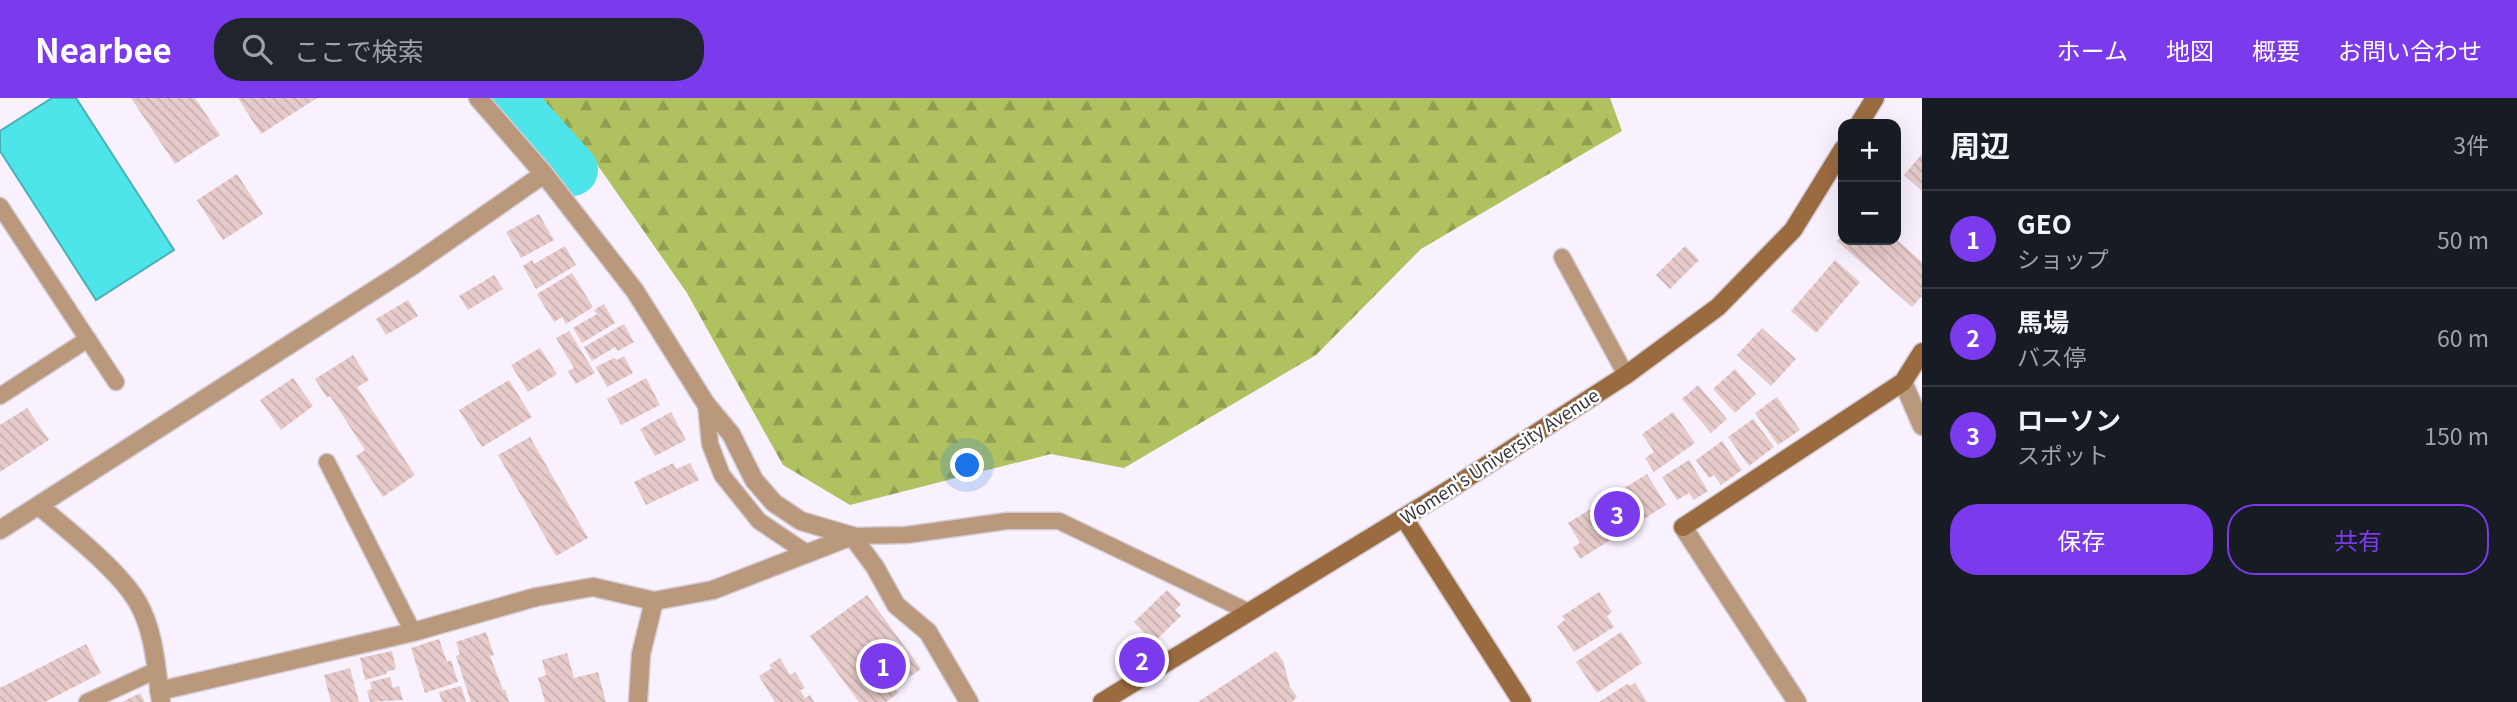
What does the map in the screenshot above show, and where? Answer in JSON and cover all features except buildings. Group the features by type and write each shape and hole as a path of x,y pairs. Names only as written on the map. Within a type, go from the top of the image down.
{"street":[{"path":"478,98 544,174 635,291 706,404 731,435 754,480 774,503 802,521 852,536 875,567 896,605 928,632 969,702"},
{"path":"1862,119 1875,98"},
{"name":"Women's University Avenue","path":"1102,702 1404,518 1626,375 1718,307 1793,230 1838,157"},
{"path":"0,530 409,268 544,174"},
{"path":"1797,702 1683,527 1903,382 1922,352"},
{"path":"1903,382 1922,426"},
{"path":"39,506 125,583 139,604 153,642 160,696 413,632 536,597 593,587 654,601 713,590 852,536"},
{"path":"1404,518 1522,702"},
{"path":"638,702 641,654 654,601"}],"lane":[{"path":"0,206 116,382"},
{"path":"1562,257 1626,375"},
{"path":"0,396 88,339"},
{"path":"706,404 710,444 722,475 759,521 808,554"},
{"path":"327,462 413,632"},
{"path":"852,536 906,535 1007,521 1059,521 1249,612"},
{"path":"87,702 157,670"}],"green space":[{"path":"533,98 1610,98 1622,131 1421,249 1316,355 1124,468 1051,454 850,505 783,465 687,293 596,163"}],"water":[{"path":"52,98 76,98 174,250 96,300 0,151 0,131"}],"waterway":[{"path":"507,98 572,170"}],"place":[{"name":"ローソン","path":"1617,514"},
{"name":"馬場","path":"1142,660"},
{"name":"GEO","path":"883,666"}]}
